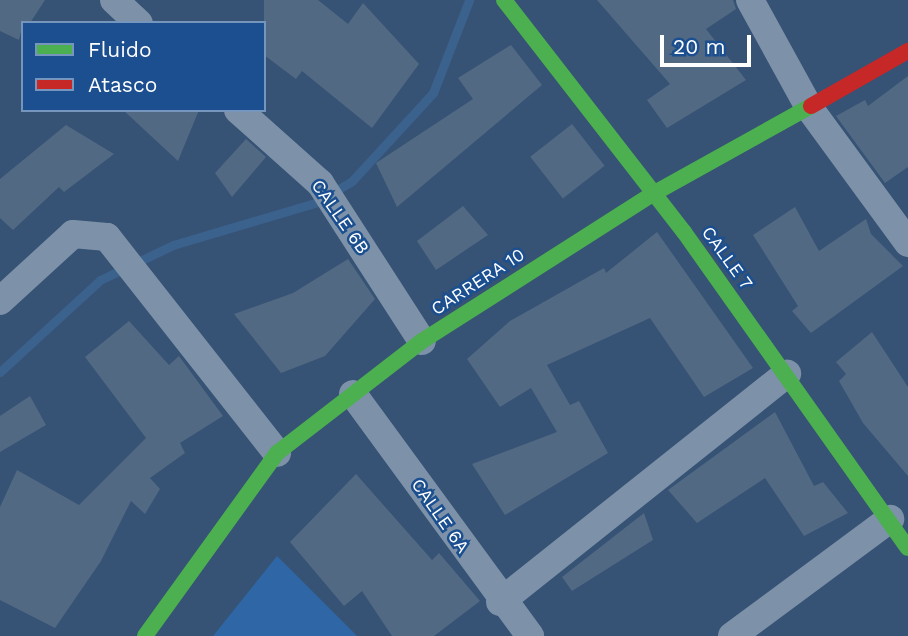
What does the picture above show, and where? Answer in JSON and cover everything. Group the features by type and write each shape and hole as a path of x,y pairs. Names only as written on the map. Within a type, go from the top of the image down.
{"street":[{"path":"114,0 137,21"},
{"name":"CALLE 7","path":"504,0 787,374 908,548"},
{"path":"750,0 810,109 908,243"},
{"name":"CARRERA 10","path":"145,636 277,453 422,341 651,195 810,109 908,51"},
{"name":"CALLE 6B","path":"240,112 320,183 422,341"},
{"path":"0,300 73,234 91,231 107,237 277,453"},
{"path":"500,602 787,374"},
{"name":"CALLE 6A","path":"354,394 500,602 530,636"},
{"path":"732,636 890,519"}],"shaded area":[{"path":"277,556 357,636 213,636"}],"building":[{"path":"0,0 45,0 31,21 21,21 19,40 0,31"},
{"path":"264,0 318,0 348,24 363,3 419,64 372,128 302,71 296,79 266,56"},
{"path":"597,0 733,0 736,9 706,29 746,80 667,128 647,100 670,84"},
{"path":"511,45 542,85 397,207 376,163 473,99 458,78"},
{"path":"908,76 908,167 885,183 836,116 865,100 868,106"},
{"path":"125,112 198,112 178,161"},
{"path":"572,124 605,166 563,198 530,157"},
{"path":"66,125 114,154 64,192 59,187 13,230 0,218 0,179"},
{"path":"246,139 266,157 232,197 215,173"},
{"path":"463,206 488,235 436,270 417,241"},
{"path":"795,207 819,251 866,219 871,234 903,266 811,333 792,311 798,306 753,235"},
{"path":"657,232 753,368 704,397 650,318 547,365 570,405 579,401 608,453 505,515 472,464 557,432 531,388 500,407 467,359 510,321 604,268 606,273"},
{"path":"348,259 375,299 325,356 281,373 234,314 293,293"},
{"path":"129,321 169,365 179,356 223,416 180,443 185,453 150,478 160,489 145,514 131,501 101,561 55,628 0,600 0,507 17,470 79,505 146,438 85,357"},
{"path":"872,332 908,387 908,476 863,423 839,381 846,374 836,362"},
{"path":"30,396 46,425 0,452 0,416"},
{"path":"775,412 814,486 823,482 848,513 804,536 765,478 697,523 668,490"},
{"path":"356,474 432,560 439,553 480,601 434,636 392,636 362,591 344,606 290,542"},
{"path":"644,513 653,540 572,591 562,577"}],"waterway":[{"path":"0,372 100,280 173,245 315,203 352,181 433,93 469,0"}],"traffic: fast":[{"path":"504,0 684,232 908,548"},
{"path":"145,636 277,453 422,341 651,195 811,106"}],"traffic: jam":[{"path":"811,106 908,51"}]}
